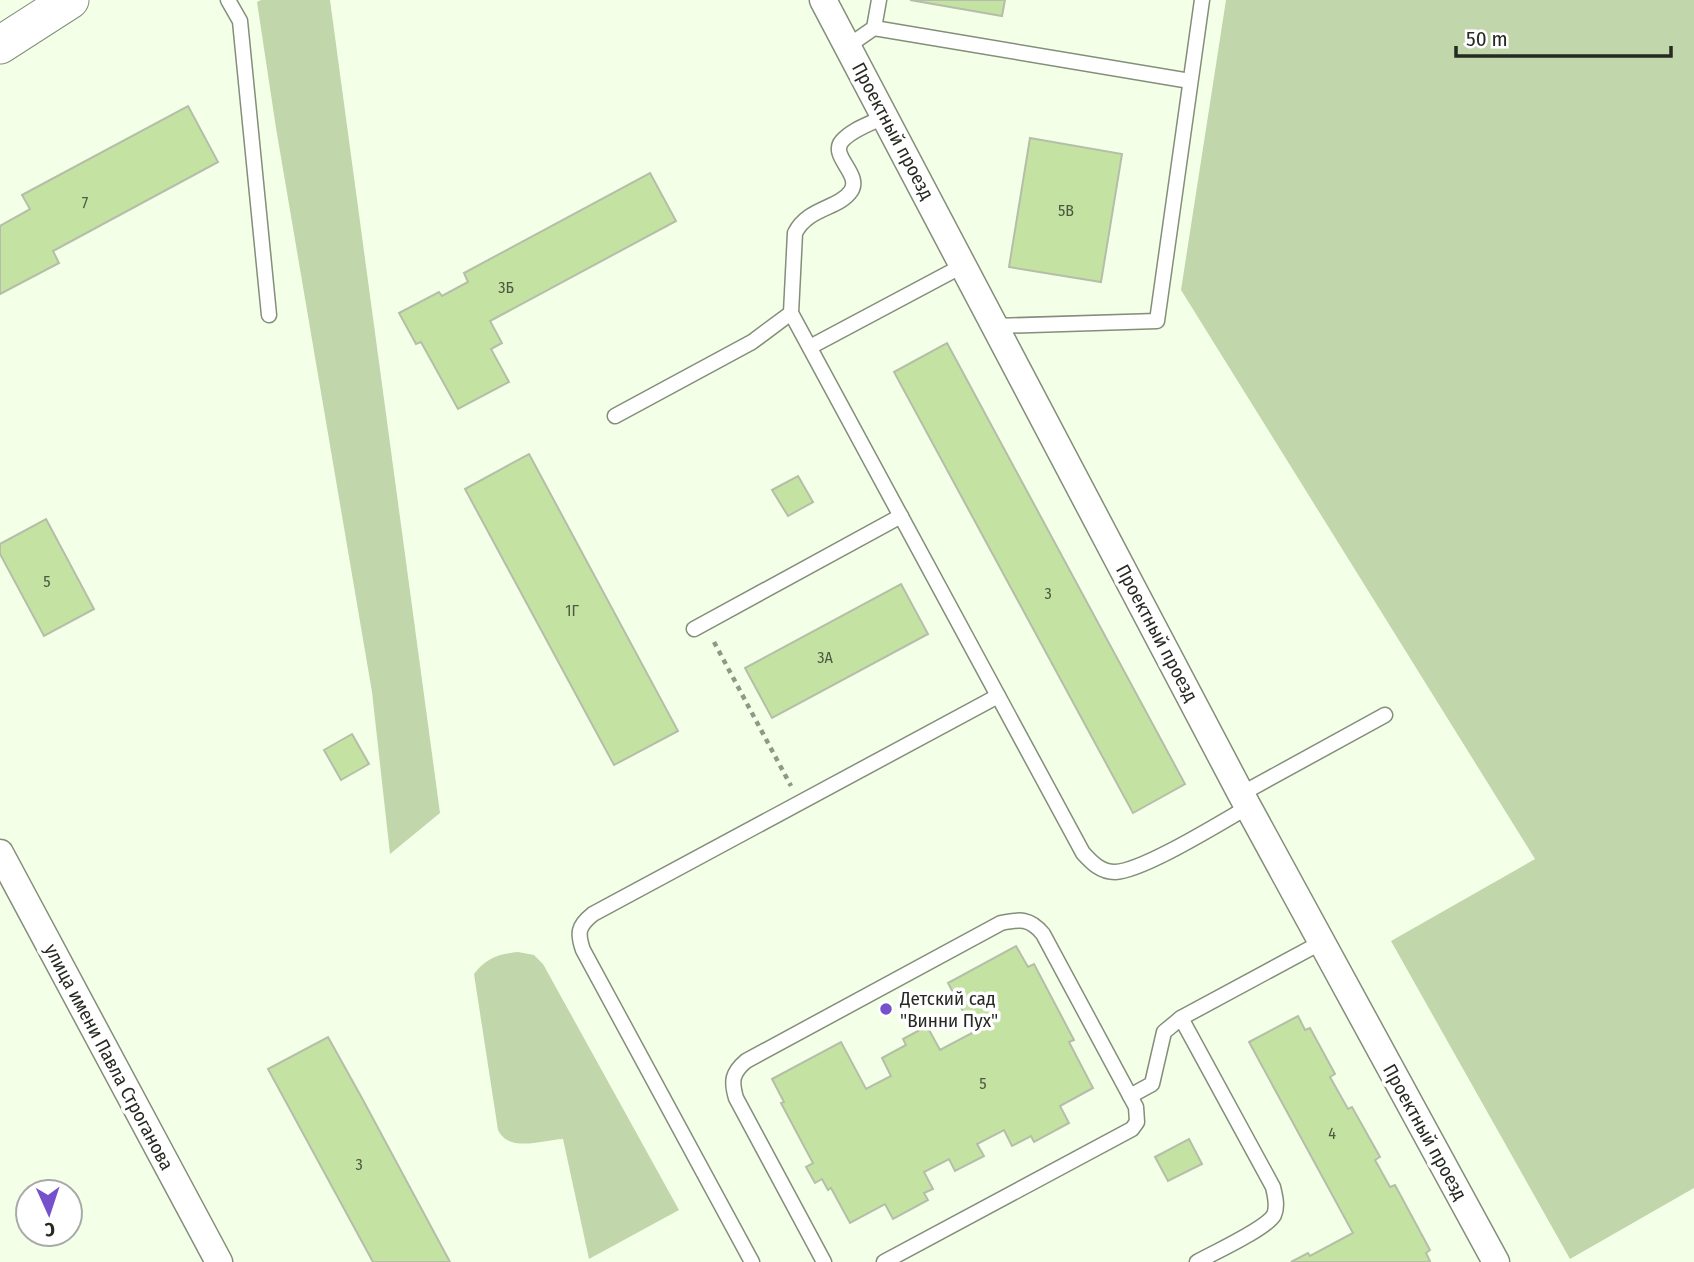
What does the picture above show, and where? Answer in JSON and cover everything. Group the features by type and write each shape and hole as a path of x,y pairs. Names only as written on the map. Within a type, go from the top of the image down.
{"main road":[{"path":"0,45 69,0"}],"street":[{"name":"Проектный проезд","path":"823,0 1245,800 1495,1261"},
{"name":"улица имени Павла Строганова","path":"0,852 219,1262"}],"lane":[{"path":"228,0 240,21 269,316"},
{"path":"874,28 878,0"},
{"path":"996,326 1157,321 1202,0"},
{"path":"848,46 874,28 1190,81"},
{"path":"885,116 840,143 839,150 854,183 852,190 845,197 800,222 795,233 791,313 1083,853 1096,867 1113,872 1135,868 1385,715"},
{"path":"810,347 964,265"},
{"path":"615,416 752,342 791,313"},
{"path":"698,626 901,516"},
{"path":"752,1262 583,950 578,935 581,923 593,914 998,696"},
{"path":"824,1262 736,1098 732,1082 735,1070 746,1061 1001,923 1020,919 1034,923 1043,934 1130,1096 1138,1115 1137,1122 1132,1129 884,1262"},
{"path":"1130,1096 1152,1084 1164,1032 1181,1018 1322,942"},
{"path":"1181,1018 1273,1187 1277,1201 1274,1215 1260,1228 1196,1262"}],"path":[{"path":"698,626 800,803"}],"green space":[{"path":"330,0 440,813 390,854 372,692 276,128 257,2"},
{"path":"1226,0 1694,0 1694,1188 1570,1259 1391,941 1535,859 1181,290"},
{"path":"518,952 534,955 543,964 679,1210 589,1259 563,1139 518,1143 503,1137 498,1130 474,974 493,958"}],"building":[{"path":"910,0 1005,0 1002,16"},
{"path":"188,106 218,162 53,251 59,263 0,294 0,226 30,209 22,195"},
{"path":"1030,138 1122,154 1101,282 1009,267"},
{"path":"650,173 676,221 490,321 502,343 491,349 509,382 458,409 421,342 416,344 399,313 439,292 442,296 468,282 464,273"},
{"path":"947,343 1185,784 1133,813 894,372"},
{"path":"529,454 678,731 614,765 465,489"},
{"path":"798,476 813,502 788,516 772,490"},
{"path":"46,519 94,609 44,636 0,554 0,544"},
{"path":"901,584 928,634 772,718 745,668"},
{"path":"352,734 369,764 341,780 324,750"},
{"path":"1016,946 1028,967 1034,964 1074,1040 1069,1042 1093,1088 1060,1106 1069,1123 1034,1142 1031,1136 1012,1146 1004,1130 977,1144 984,1156 955,1171 949,1159 924,1172 933,1189 924,1193 928,1200 893,1219 885,1204 850,1223 831,1188 828,1190 822,1179 815,1183 806,1167 813,1163 781,1103 784,1102 772,1079 841,1042 866,1089 891,1076 882,1058 906,1045 903,1039 927,1026 940,1050 974,1032 948,983"},
{"path":"1298,1016 1305,1030 1310,1028 1335,1074 1330,1077 1348,1109 1352,1107 1380,1157 1375,1160 1390,1187 1395,1185 1430,1250 1426,1253 1430,1261 1291,1262 1308,1253 1310,1256 1353,1233 1249,1042"},
{"path":"328,1037 450,1262 373,1262 268,1069"},
{"path":"1189,1139 1202,1164 1168,1181 1155,1157"}],"place":[{"name":"Детский сад \"Винни Пух\"","path":"886,1009"}]}
